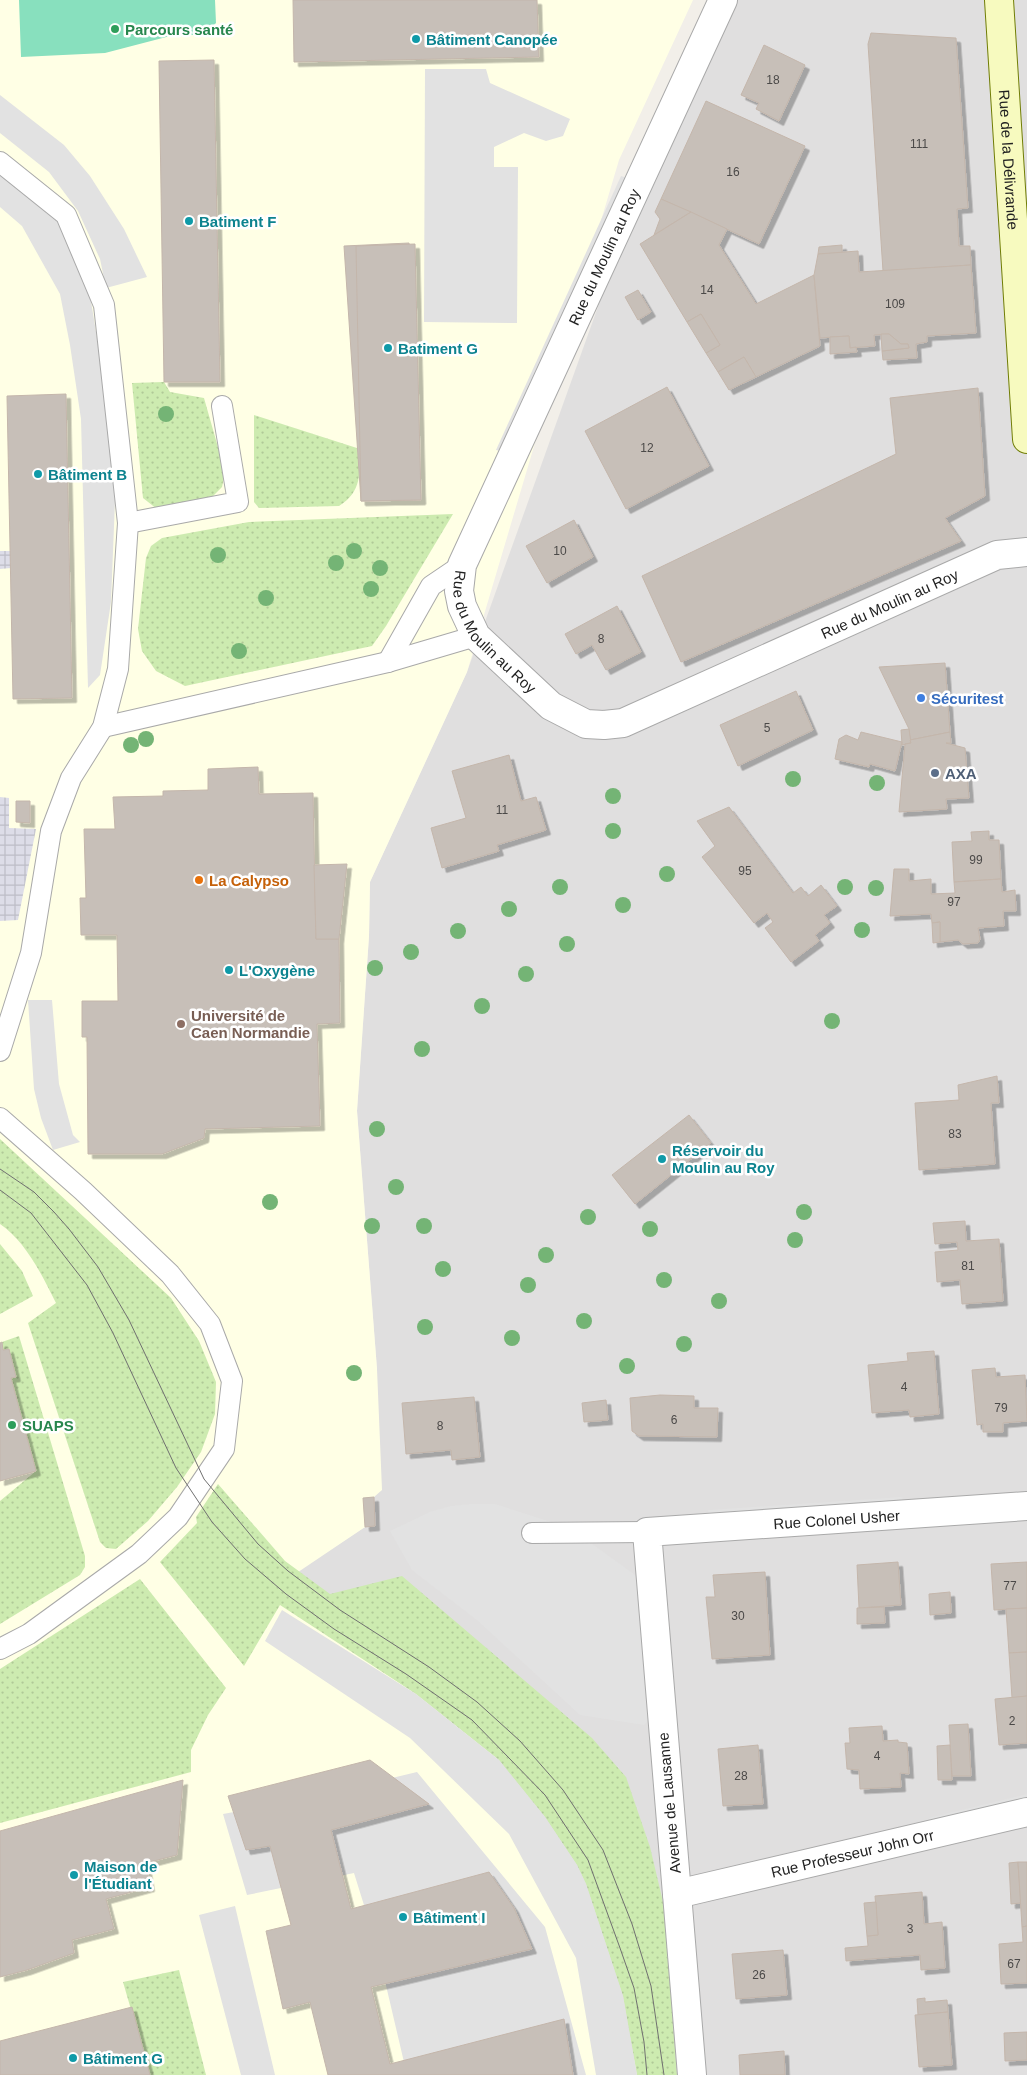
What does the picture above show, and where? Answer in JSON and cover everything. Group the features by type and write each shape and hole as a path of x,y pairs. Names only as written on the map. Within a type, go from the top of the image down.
{"main road":[{"name":"Rue de la Délivrande","path":"999,0 1027,439"}],"street":[{"name":"Rue du Moulin au Roy","path":"723,0 462,565 459,590 462,606 476,636 551,706 586,724 623,723 998,556 1027,552"},
{"name":"Rue Colonel Usher","path":"647,1532 1027,1506"},
{"name":"Avenue de Lausanne","path":"647,1532 692,2075"},
{"name":"Rue Professeur John Orr","path":"677,1894 1027,1812"}],"lane":[{"path":"0,162 66,215 104,305 128,523 118,666 103,727 71,778 51,831 31,953 0,1051"},
{"path":"128,523 238,502 222,406"},
{"path":"388,662 431,586 462,565"},
{"path":"103,727 388,662 476,636"},
{"path":"0,1118 83,1191 170,1274 210,1324 232,1381 224,1449 178,1517 139,1554 29,1634 0,1650"},
{"path":"532,1533 647,1532"}],"shaded area":[{"name":"Université de Caen Normandie","path":"0,0 693,0 619,160 467,672 370,882 369,936 357,1111 377,1369 382,1490 374,1497 363,1498 365,1527 267,1593 416,1694 499,1760 637,2075 0,2075"},
{"path":"708,0 1027,0 1027,2075 637,2075 636,2062 266,1592 365,1527 363,1498 377,1369 357,1111 369,936 370,882 467,672"},
{"path":"425,69 486,69 490,83 570,119 563,136 546,141 524,133 494,147 494,167 518,167 517,323 424,322"},
{"path":"0,95 64,145 90,176 124,229 147,277 106,288 100,259 78,211 49,172 0,133"},
{"path":"0,163 63,224 90,295 109,412 115,501 111,602 100,675 88,688 81,419 70,345 60,294 22,226 0,207"},
{"path":"621,176 637,181 509,453 496,450"},
{"path":"0,551 11,551 11,568 0,569"},
{"path":"0,797 9,798 9,828 36,829 18,920 0,921"},
{"path":"28,1000 52,1000 59,1084 73,1135 80,1142 53,1150 41,1118 34,1089"},
{"path":"902,1497 904,1508 709,1523 708,1510"},
{"path":"495,1504 548,1521 588,1541 642,1580 651,1718 644,1725 580,1715 477,1620 412,1570 390,1531 430,1512 451,1506"},
{"path":"282,1610 416,1694 499,1760 545,1817 577,1865 586,1884 623,1996 637,2075 596,2075 576,1958 509,1834 410,1738 265,1641"},
{"path":"417,1772 545,1927 586,2075 407,2075 377,1947 354,1873 247,1895 223,1814 300,1800"},
{"path":"1027,1794 1027,1808 931,1829 929,1818"},
{"path":"235,1906 275,2075 241,2075 199,1915"}],"green space":[{"name":"Parcours santé","path":"19,0 215,0 216,23 203,35 174,35 105,53 21,57"},
{"path":"164,382 170,392 204,398 225,472 222,487 212,497 157,509 143,498 132,383"},
{"path":"254,415 360,449 358,481 356,488 347,500 339,506 259,508 254,502"},
{"path":"453,514 372,646 185,686 156,671 142,651 138,629 146,558 151,546 162,538 249,522"},
{"path":"0,1139 171,1298 199,1341 216,1382 215,1414 201,1452 177,1487 148,1521 116,1549 106,1548 100,1542 28,1323 56,1303 39,1270 18,1240 0,1224"},
{"path":"0,1244 22,1271 33,1296 0,1314"},
{"path":"19,1336 85,1556 85,1567 80,1575 0,1624 0,1501 36,1471 11,1378 16,1377 9,1349 3,1350 2,1342"},
{"path":"218,1484 285,1561 330,1594 402,1576 592,1738 626,1777 650,1847 664,1906 677,2075 637,2075 623,1996 586,1884 577,1865 545,1817 499,1760 416,1694 280,1605 244,1666 160,1562 197,1523 196,1517"},
{"path":"140,1579 226,1688 208,1715 191,1750 191,1772 0,1823 0,1669"},
{"path":"179,1970 206,2075 150,2075 123,1982"}],"building":[{"name":"Bâtiment Canopée","path":"293,0 537,0 539,57 294,62"},
{"path":"871,33 956,38 968,208 957,209 959,246 970,246 971,265 883,271 868,44"},
{"path":"764,45 805,65 779,121 756,109 759,103 741,95"},
{"name":"Batiment F","path":"214,60 220,382 164,382 159,61"},
{"path":"706,101 805,146 759,244 661,199"},
{"path":"661,199 691,212 654,235 660,219 655,212"},
{"path":"691,212 727,229 719,245 756,304 814,275 820,346 756,377 744,357 718,372 706,353 720,345 701,314 687,322 640,244"},
{"name":"Batiment G","path":"409,243 421,500 361,501 344,246"},
{"name":"Batiment G","path":"415,244 421,500 361,501 356,246"},
{"path":"842,245 842,253 818,254 819,247"},
{"path":"858,251 859,272 971,265 976,333 927,336 927,342 916,344 917,358 883,360 882,351 909,348 908,344 901,344 889,334 874,335 875,346 850,348 849,336 820,338 814,275 818,254"},
{"path":"638,290 651,312 638,320 625,297"},
{"path":"701,314 720,345 706,353 687,322"},
{"path":"881,334 889,334 901,344 908,344 909,348 882,351"},
{"path":"849,336 850,348 856,347 857,352 830,354 830,337"},
{"path":"744,357 756,377 729,390 718,372"},
{"path":"667,387 709,466 626,509 585,431"},
{"path":"978,388 985,496 945,518 961,541 681,662 642,576 896,454 890,398"},
{"name":"Bâtiment B","path":"66,394 72,698 13,699 7,396"},
{"path":"574,520 593,557 547,583 526,546"},
{"path":"617,606 641,652 606,670 592,645 576,654 565,634"},
{"name":"Sécuritest","path":"945,663 950,732 910,740 909,729 879,667"},
{"path":"796,691 813,730 738,766 720,725"},
{"path":"909,729 911,743 902,745 901,730"},
{"path":"861,732 902,742 895,771 870,764 869,767 835,759 839,739 846,735 858,740"},
{"name":"AXA","path":"950,732 951,743 946,743 965,748 969,798 946,799 947,809 899,812 905,744 911,743 910,740"},
{"path":"509,755 521,801 536,797 546,830 497,845 499,851 442,868 431,828 466,818 452,771"},
{"name":"L'Oxygène","path":"258,767 259,794 313,793 316,939 339,939 340,1023 317,1024 320,1126 205,1129 204,1138 162,1154 88,1154 87,1037 82,1037 82,1001 118,1001 117,935 81,935 80,898 86,898 84,829 115,829 113,797 163,796 163,791 208,790 208,769"},
{"path":"16,801 30,801 30,823 16,822"},
{"path":"729,807 793,893 801,887 808,896 821,885 837,906 824,915 830,923 815,935 819,941 791,962 765,928 773,922 767,913 754,923 702,857 715,846 697,821"},
{"path":"989,831 989,840 999,840 1001,879 954,882 952,842 972,841 971,832"},
{"path":"347,864 339,939 316,939 314,865"},
{"path":"894,869 909,869 909,881 931,879 931,894 955,893 954,882 1001,879 1002,892 1015,890 1016,911 1003,911 1004,926 978,928 980,939 978,943 963,944 958,940 940,942 940,922 932,923 931,914 890,916"},
{"path":"940,922 940,942 933,943 932,923"},
{"path":"997,1076 999,1103 991,1103 995,1164 919,1170 915,1103 959,1100 958,1085"},
{"name":"Réservoir du Moulin au Roy","path":"689,1115 711,1143 635,1204 612,1175"},
{"path":"965,1221 966,1241 999,1239 1003,1301 962,1304 960,1280 937,1282 935,1252 958,1250 957,1242 935,1244 933,1223"},
{"name":"SUAPS","path":"2,1342 3,1350 9,1349 16,1377 11,1378 36,1471 0,1481 0,1343"},
{"path":"934,1351 939,1414 910,1417 909,1410 872,1413 868,1365 908,1361 907,1353"},
{"path":"995,1368 996,1377 1025,1375 1027,1421 1003,1423 1003,1432 983,1432 983,1424 977,1425 972,1370"},
{"path":"660,1395 694,1396 694,1408 718,1408 717,1437 639,1436 632,1431 630,1398"},
{"path":"474,1397 480,1457 452,1460 451,1450 406,1454 402,1403"},
{"path":"606,1400 608,1420 584,1422 582,1403"},
{"path":"374,1497 375,1526 365,1527 363,1498"},
{"path":"898,1562 901,1605 859,1608 857,1565"},
{"path":"1027,1562 1027,1608 994,1610 991,1564"},
{"path":"765,1572 770,1655 712,1659 706,1597 715,1597 713,1575"},
{"path":"950,1592 951,1613 930,1615 929,1594"},
{"path":"884,1607 885,1623 857,1624 857,1608"},
{"path":"1027,1608 1027,1652 1009,1653 1006,1609"},
{"path":"1027,1652 1027,1696 1012,1698 1009,1653"},
{"path":"1027,1696 1027,1743 999,1745 995,1699"},
{"path":"968,1724 971,1776 952,1776 949,1725"},
{"path":"882,1726 883,1741 898,1740 898,1742 907,1743 909,1774 900,1773 901,1787 860,1789 859,1770 847,1769 845,1743 850,1743 849,1728"},
{"path":"758,1745 763,1804 723,1806 718,1749"},
{"path":"950,1745 952,1780 938,1780 937,1746"},
{"name":"Bâtiment I","path":"370,1760 429,1804 331,1830 351,1909 489,1872 514,1908 532,1949 371,1987 390,2064 564,2019 573,2075 328,2075 310,2002 283,2009 266,1931 291,1925 270,1846 246,1850 228,1796"},
{"name":"Maison de l'Étudiant","path":"183,1780 177,1855 146,1863 150,1887 106,1899 114,1929 72,1940 74,1953 27,1970 0,1977 0,1831"},
{"path":"1018,1862 1021,1903 1011,1904 1009,1863"},
{"path":"1018,1862 1027,1862 1027,1926 1022,1927"},
{"path":"922,1892 924,1924 942,1922 945,1968 921,1970 920,1955 846,1961 845,1948 868,1946 867,1936 878,1935 875,1896"},
{"path":"876,1902 878,1935 867,1936 864,1903"},
{"path":"1027,1926 1027,1983 1001,1984 999,1944 1023,1942 1022,1927"},
{"path":"783,1950 787,1995 736,1999 732,1954"},
{"path":"925,1998 925,2002 947,2000 948,2012 918,2015 917,1999"},
{"name":"Bâtiment G","path":"132,2007 150,2075 0,2075 0,2041"},
{"path":"948,2012 952,2065 919,2067 915,2015"},
{"path":"1027,2032 1027,2060 1005,2061 1004,2033"},
{"path":"784,2051 785,2075 740,2075 739,2055"}],"tram line":[{"path":"0,1169 34,1192 69,1229 98,1267 129,1320 204,1479 258,1544 288,1571 340,1610 429,1667 477,1702 520,1741 563,1790 603,1850 632,1924 651,1986 664,2075"},
{"path":"0,1190 31,1213 87,1285 113,1333 176,1468 212,1522 245,1559 286,1594 334,1629 406,1674 472,1720 545,1795 588,1860 634,1988 644,2042 647,2075"}],"place":[{"name":"Parcours santé","path":"115,29"},
{"name":"Bâtiment Canopée","path":"416,39"},
{"name":"Batiment F","path":"189,221"},
{"name":"Batiment G","path":"388,348"},
{"name":"Bâtiment B","path":"38,474"},
{"name":"Sécuritest","path":"921,698"},
{"name":"AXA","path":"935,773"},
{"name":"La Calypso","path":"199,880"},
{"name":"L'Oxygène","path":"229,970"},
{"name":"Université de Caen Normandie","path":"181,1024"},
{"name":"Réservoir du Moulin au Roy","path":"662,1159"},
{"name":"SUAPS","path":"12,1425"},
{"name":"Maison de l'Étudiant","path":"74,1875"},
{"name":"Bâtiment I","path":"403,1917"},
{"name":"Bâtiment G","path":"73,2058"}]}
